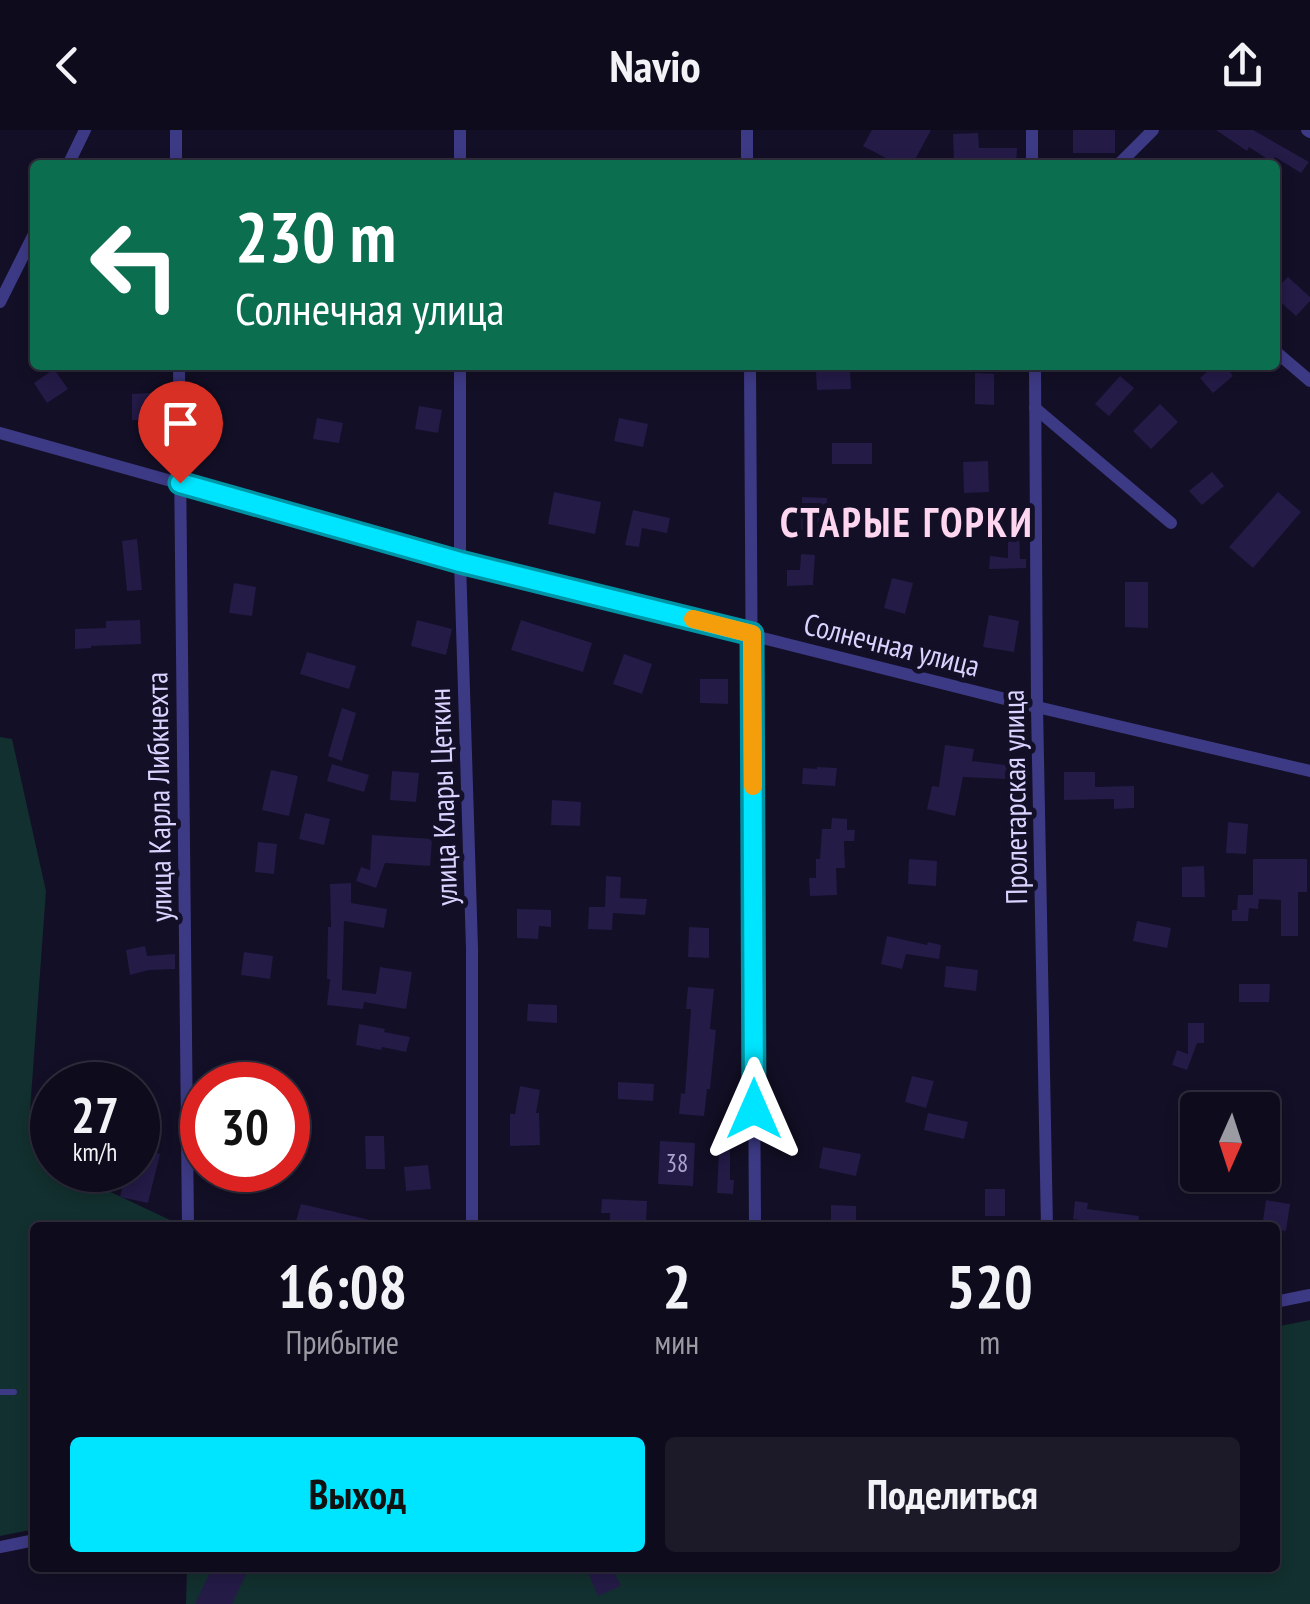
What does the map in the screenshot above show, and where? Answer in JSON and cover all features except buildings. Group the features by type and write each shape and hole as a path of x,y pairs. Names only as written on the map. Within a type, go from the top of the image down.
{"street":[{"path":"70,160 85,130"},
{"path":"176,130 176,160"},
{"path":"460,130 460,160"},
{"path":"747,130 747,160"},
{"path":"1032,130 1032,160"},
{"path":"1123,160 1152,130"},
{"path":"0,302 30,242"},
{"path":"1280,354 1310,381"},
{"name":"улица Карла Либкнехта","path":"179,370 188,1222"},
{"name":"улица Клары Цеткин","path":"460,370 460,562 472,948 472,1222"},
{"path":"750,370 755,1222"},
{"name":"Пролетарская улица","path":"1034,370 1047,1222"},
{"path":"1035,408 1171,523"},
{"name":"Солнечная улица","path":"0,433 460,562 1037,707 1310,771"},
{"path":"1280,1301 1310,1295"},
{"path":"0,1547 30,1541"}],"lane":[{"path":"0,1392 14,1392"}],"green space":[{"path":"0,737 12,739 46,891 34,1062 30,1062 30,1192 111,1192 170,1220 30,1222 30,1530 0,1536"},
{"path":"1310,1320 1310,1604 186,1604 187,1572 1280,1572 1280,1326"}],"slow traffic":[{"path":"693,619 752,634 753,786"}],"district":[{"name":"СТАРЫЕ ГОРКИ","path":"907,522"}],"route":[{"path":"180,483 460,562 752,634 754,1109"}]}
